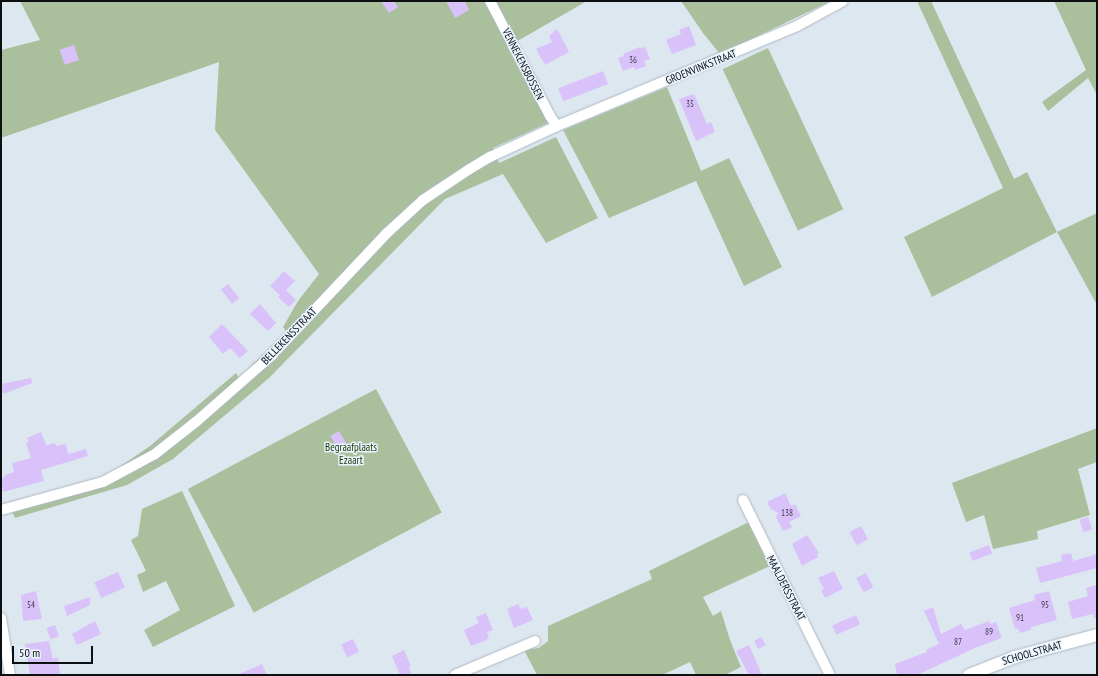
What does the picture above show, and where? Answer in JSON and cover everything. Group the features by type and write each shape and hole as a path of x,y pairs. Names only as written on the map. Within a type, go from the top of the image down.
{"street":[{"name":"VENNEKENSBOSSEN","path":"490,1 550,116 557,126"},
{"name":"GROENVINKSTRAAT","path":"557,126 797,26 843,1"},
{"name":"BELLEKENSSTRAAT","path":"1,510 103,482 155,454 208,411 266,360 386,233 423,200 490,157 557,126"},
{"name":"MAALDERSSTRAAT","path":"743,500 830,675"},
{"path":"1,618 10,675"},
{"name":"SCHOOLSTRAAT","path":"969,675 1015,657 1097,635"},
{"path":"454,675 535,641"}],"green space":[{"path":"20,1 587,1 507,47 548,123 493,148 499,163 556,137 598,218 546,243 503,174 445,199 269,378 173,459 127,485 15,518 12,511 109,484 125,476 121,466 150,446 236,373 239,378 286,331 283,327 298,301 319,274 215,130 219,62 1,138 1,50 40,40"},
{"path":"681,1 831,1 720,54 703,33"},
{"path":"917,1 931,1 1014,179 1027,172 1057,232 932,297 904,237 1003,188"},
{"path":"1054,1 1097,1 1097,95 1088,78 1048,111 1042,102 1086,70"},
{"path":"768,48 843,209 798,230 723,69"},
{"path":"667,87 701,171 729,158 782,267 744,286 696,181 609,218 563,130"},
{"path":"1097,213 1097,305 1057,232"},
{"name":"Begraafplaats Ezaart","path":"376,389 442,513 254,613 188,489"},
{"path":"1097,428 1097,462 1078,469 1090,515 1037,531 1038,539 993,549 984,515 966,522 952,483"},
{"path":"182,491 235,606 153,647 144,630 180,610 166,581 143,592 137,575 146,571 131,540 138,536 142,509"},
{"path":"749,522 770,566 703,597 713,616 721,611 730,640 741,667 725,675 696,675 690,662 662,675 537,675 524,650 539,648 548,641 548,626 652,579 649,571"}],"building":[{"path":"381,1 394,1 398,7 389,13"},
{"path":"446,1 465,1 469,10 455,18"},
{"path":"689,26 696,45 672,54 666,40 681,34 679,30"},
{"path":"557,29 569,52 545,65 536,49 552,42 549,36"},
{"path":"74,45 79,60 65,65 60,50"},
{"path":"640,47 645,47 650,59 644,61 646,66 635,70 634,67 623,71 618,58 624,56 623,54"},
{"path":"603,71 608,84 563,101 558,88"},
{"path":"694,94 707,124 711,122 715,132 696,141 679,99"},
{"path":"284,271 295,281 286,290 296,300 289,307 278,297 280,295 270,286"},
{"path":"228,284 239,298 232,304 221,290"},
{"path":"260,304 276,323 268,331 250,314"},
{"path":"222,324 248,351 240,358 230,348 223,354 209,337"},
{"path":"31,378 32,383 3,394 1,384"},
{"path":"339,431 347,445 338,450 330,436"},
{"path":"41,432 46,445 55,443 56,446 66,444 68,454 86,449 88,456 41,470 44,481 3,492 1,478 14,472 12,463 31,458 26,443 29,442 27,438"},
{"path":"785,493 791,506 795,504 801,516 789,522 792,527 783,531 776,517 778,513 771,509 767,502"},
{"path":"1088,517 1092,529 1083,532 1079,520"},
{"path":"861,526 868,539 857,545 850,532"},
{"path":"807,535 819,553 817,554 818,557 802,566 792,544"},
{"path":"989,545 992,553 973,561 969,553"},
{"path":"1071,553 1073,561 1097,554 1097,568 1040,583 1036,568 1062,561 1061,555"},
{"path":"834,571 843,589 825,598 821,590 824,589 818,578"},
{"path":"118,572 125,588 101,598 94,583"},
{"path":"866,573 873,587 863,592 856,578"},
{"path":"1097,585 1097,618 1094,618 1093,614 1072,619 1068,602 1088,596 1086,588"},
{"path":"36,591 42,619 23,621 21,595"},
{"path":"1049,591 1057,620 1031,627 1031,630 1020,633 1018,628 1015,629 1009,608 1035,600 1034,595"},
{"path":"90,597 90,605 67,616 64,606"},
{"path":"518,604 521,609 527,607 533,620 514,628 507,609"},
{"path":"933,607 941,634 961,624 965,630 989,621 990,624 996,622 1002,638 975,648 917,675 897,675 895,664 927,652 926,650 939,644 924,611"},
{"path":"486,613 493,630 487,632 489,638 485,641 471,646 464,630 479,623 476,617"},
{"path":"856,615 860,624 836,635 832,626"},
{"path":"95,621 101,634 77,645 72,634"},
{"path":"55,625 59,636 51,639 47,628"},
{"path":"761,637 766,645 758,649 754,641"},
{"path":"353,639 359,652 347,657 341,644"},
{"path":"49,641 53,659 58,657 60,675 30,675 25,644"},
{"path":"749,645 762,675 749,675 736,651"},
{"path":"404,650 411,666 409,667 412,675 400,675 392,656"},
{"path":"262,664 267,675 237,675"}]}
